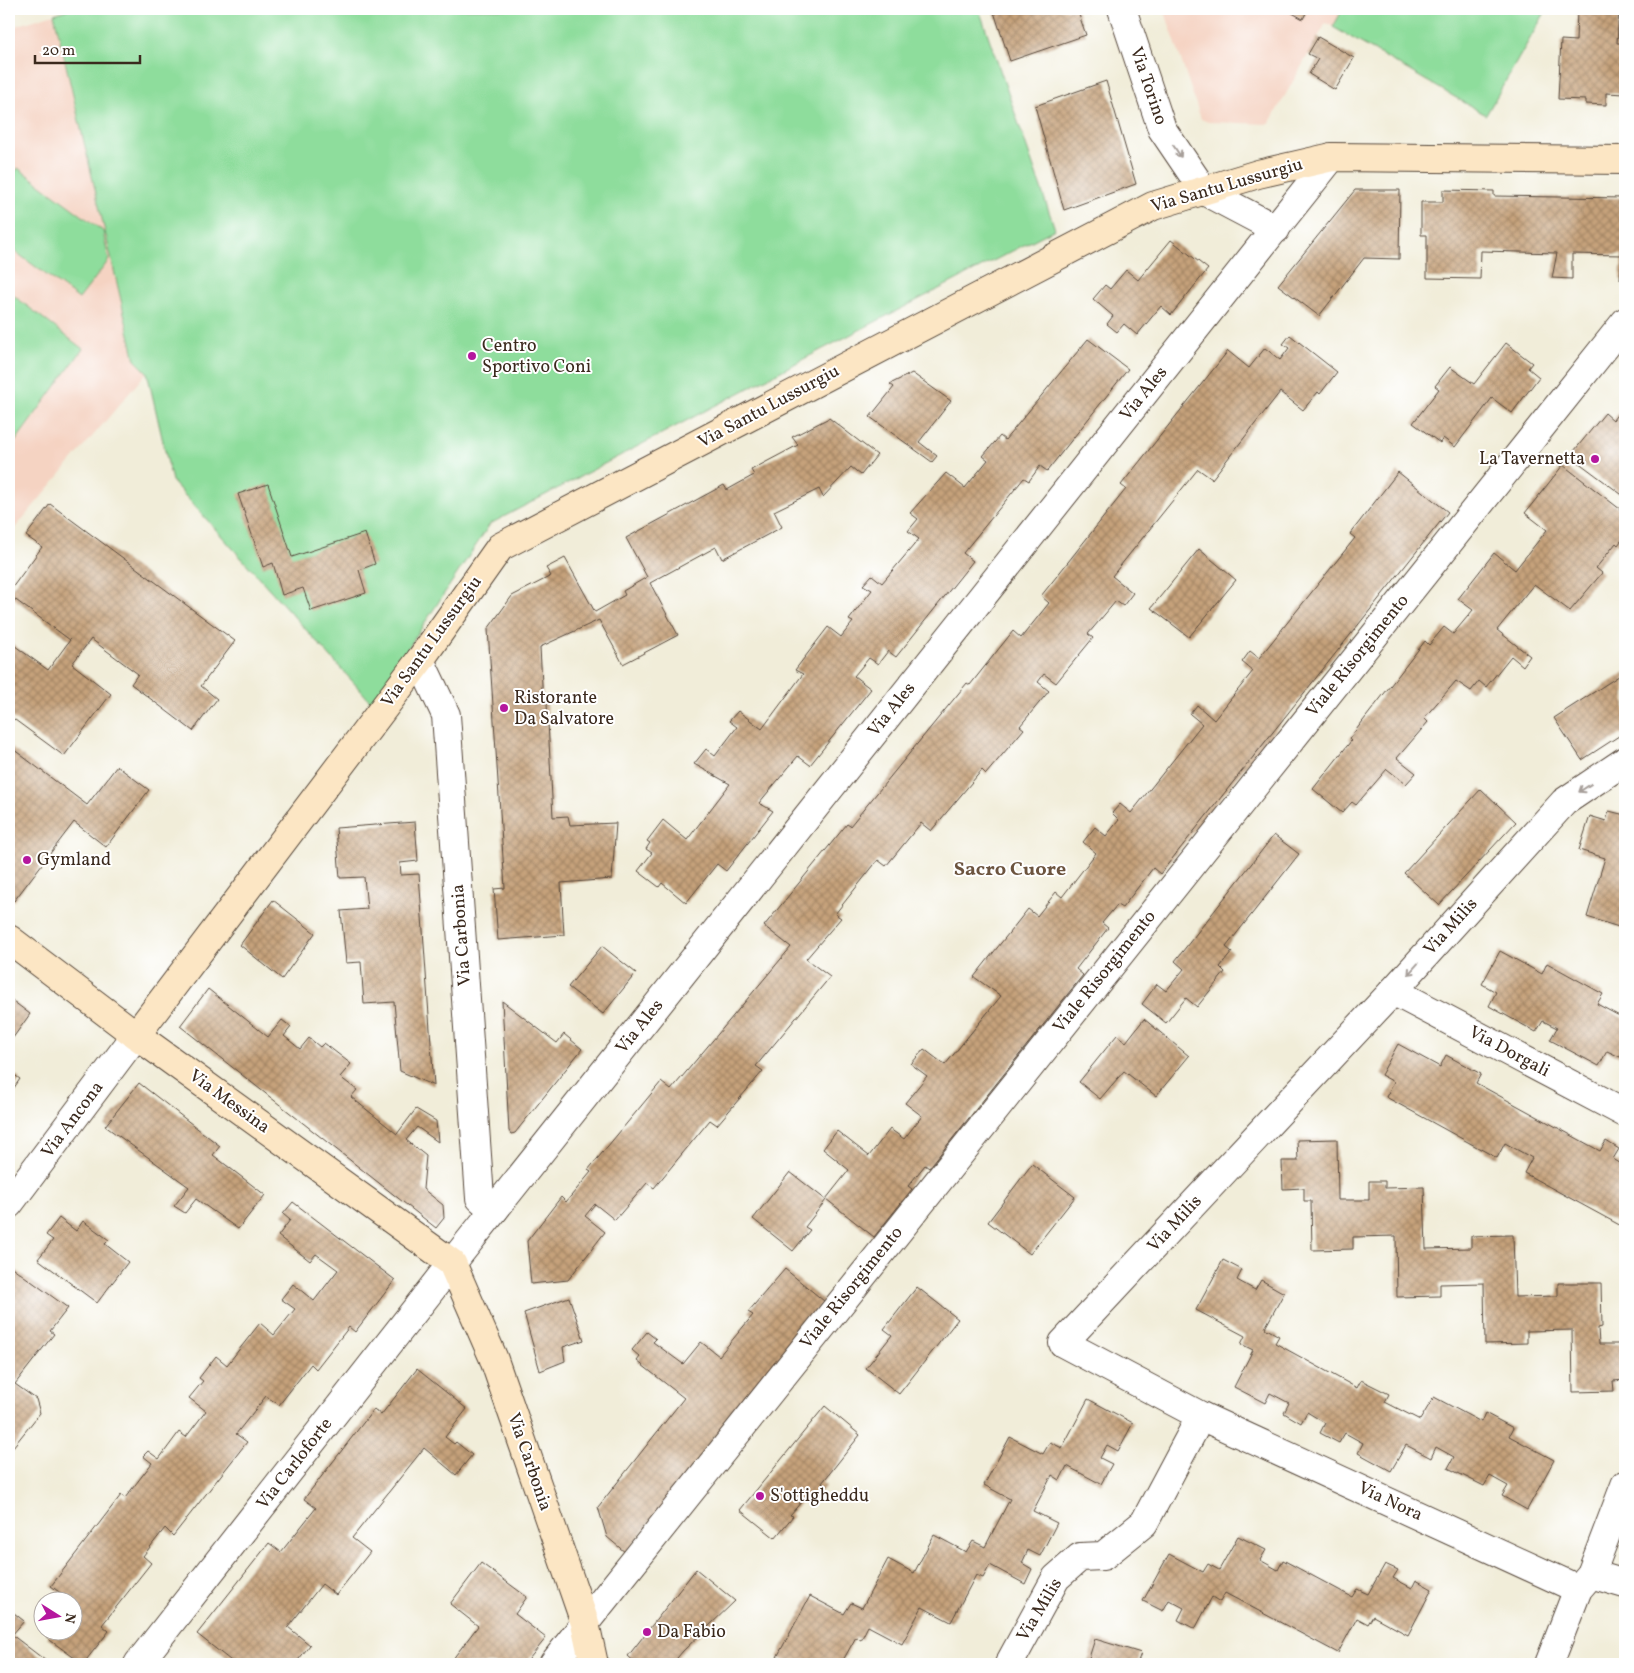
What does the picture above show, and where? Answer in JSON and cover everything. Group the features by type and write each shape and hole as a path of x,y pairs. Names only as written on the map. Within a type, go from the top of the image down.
{"street":[{"name":"Via Torino","path":"1122,9 1162,129 1204,191 1276,229"},
{"name":"Via Santu Lussurgiu","path":"136,1035 420,660 500,547 1153,206 1258,174 1332,158 1625,160"},
{"name":"Via Ales","path":"452,1263 1332,158"},
{"name":"Viale Risorgimento","path":"553,1664 1625,322"},
{"name":"Via Carbonia","path":"420,660 446,715 480,1198 494,1210"},
{"name":"Via Milis","path":"1009,1664 1056,1578 1080,1556 1102,1556 1144,1523 1201,1416 1063,1343 1393,991 1564,802 1625,761"},
{"name":"Via Messina","path":"9,939 136,1035 452,1263"},
{"name":"Via Dorgali","path":"1393,991 1625,1113"},
{"name":"Via Ancona","path":"9,1204 136,1035"},
{"name":"Via Carbonia","path":"452,1263 493,1357 585,1623 594,1664"},
{"name":"Via Carloforte","path":"138,1664 452,1263"},
{"name":"Via Nora","path":"1201,1416 1584,1581 1625,1584"},
{"path":"1549,1664 1625,1485"}],"shaded area":[{"path":"1164,9 1343,9 1333,27 1326,23 1269,124 1208,122 1201,119"},
{"path":"54,14 135,360 147,372 9,535 9,28"}],"green space":[{"name":"Centro Sportivo Coni","path":"69,9 979,9 1055,229 490,524 372,703 172,481 147,372 135,360 54,14"},
{"path":"1343,9 1547,9 1486,115 1333,27"},
{"path":"18,168 103,231 109,260 79,299 9,247 9,180"},
{"path":"9,292 83,349 9,450"}],"building":[{"path":"993,9 1077,9 1086,35 1010,61"},
{"path":"1285,9 1308,9 1303,19"},
{"path":"1577,9 1619,9 1617,43 1625,43 1625,94 1606,93 1606,105 1586,104 1586,100 1558,99 1561,40 1576,41"},
{"path":"1318,37 1354,58 1335,90 1309,74 1318,59 1308,54"},
{"path":"1106,81 1136,184 1064,210 1035,106"},
{"path":"1355,190 1400,190 1399,259 1364,258 1319,316 1278,285"},
{"path":"1443,190 1494,191 1494,196 1625,198 1625,282 1620,279 1622,255 1572,254 1572,279 1552,278 1557,253 1481,251 1480,279 1427,278 1427,235 1421,235 1421,202 1443,202"},
{"path":"1171,240 1208,269 1171,315 1161,306 1137,335 1124,324 1117,332 1107,324 1113,316 1093,299 1105,285 1110,289 1126,270 1138,280"},
{"path":"1290,335 1337,372 1320,394 1318,392 1303,410 1280,392 1212,479 1198,469 1112,576 1133,593 1123,606 1116,601 1088,634 1093,638 1056,683 1044,674 1038,682 1049,691 1020,726 1024,729 986,774 982,770 931,831 921,823 886,866 878,860 835,914 841,918 806,959 830,977 756,1066 763,1071 717,1125 710,1120 654,1188 647,1183 615,1220 595,1204 585,1216 605,1232 568,1280 531,1284 527,1241 561,1197 566,1202 591,1172 588,1170 661,1082 671,1090 791,947 764,926 847,824 850,826 967,683 970,685 1013,631 1021,638 1049,603 1041,596 1126,489 1121,485 1228,351 1249,368 1265,348 1280,360 1289,348 1283,344"},
{"path":"1088,339 1128,369 1047,471 1040,466 1029,481 1024,478 963,553 973,561 896,657 888,651 878,664 869,658 854,676 871,689 810,765 798,756 759,803 773,811 726,871 717,864 686,903 662,883 659,887 638,871 652,853 646,849 650,843 647,841 663,820 687,840 730,784 694,764 706,749 715,756 737,727 729,721 738,711 762,729 803,674 795,670 828,627 841,637 853,622 849,620 872,590 863,585 872,575 882,583 919,539 908,531 918,519 910,513 946,473 965,488 988,460 983,456 1000,436 1005,440"},
{"path":"1506,343 1532,363 1528,368 1539,377 1512,413 1492,398 1455,447 1443,438 1440,443 1413,423 1439,389 1435,386 1450,367 1474,384"},
{"path":"912,373 951,401 919,442 937,456 932,462 870,417 894,387 890,384"},
{"path":"1625,404 1625,497 1570,456 1605,413 1613,420"},
{"path":"829,418 877,455 861,475 851,467 823,497 819,489 774,511 782,527 722,559 716,547 650,583 678,635 623,664 599,620 540,647 543,703 547,703 553,817 568,816 570,825 616,823 612,879 561,883 564,935 498,940 494,889 505,888 488,629 512,596 551,576 546,568 565,558 595,612 625,595 623,591 647,577 626,538 724,485 727,490 754,475 751,470 798,445 792,437"},
{"path":"1563,465 1625,513 1625,536 1618,545 1616,543 1596,568 1602,573 1570,611 1534,584 1497,630 1530,656 1523,666 1511,656 1486,687 1479,681 1471,691 1456,681 1424,718 1428,722 1397,758 1416,773 1406,784 1387,769 1356,805 1352,802 1342,813 1313,789 1425,641 1429,645 1444,627 1453,634 1473,610 1458,599 1494,553 1515,570 1547,530 1525,513"},
{"path":"1398,472 1448,512 1160,874 1153,868 1122,908 1117,905 1102,923 1108,928 1076,969 1083,975 929,1168 925,1165 908,1186 912,1189 874,1237 826,1199 849,1170 823,1149 837,1131 869,1156 890,1129 904,1139 922,1116 905,1103 927,1076 911,1064 924,1049 945,1065 1001,996 974,977 1028,909 1037,916 1056,892 1062,897 1096,853 1083,842 1095,827 1106,836 1119,820 1112,813 1120,804 1131,813 1202,724 1190,714 1197,705 1214,720 1253,671 1242,662 1250,651 1259,658 1355,538 1350,534"},
{"path":"268,484 292,557 365,533 375,564 359,570 366,593 311,611 303,588 282,595 273,563 263,567 238,494"},
{"path":"50,504 235,641 201,686 217,699 193,731 131,684 138,674 91,639 72,664 111,694 64,756 11,717 9,720 9,646 11,643 48,670 70,640 9,595 9,592 42,547 26,536"},
{"path":"1199,549 1236,580 1189,637 1151,608"},
{"path":"1625,672 1625,732 1582,760 1554,718"},
{"name":"Gymland","path":"9,746 87,805 117,766 149,790 106,847 74,822 14,901 9,897"},
{"path":"1481,789 1516,822 1439,905 1404,873"},
{"path":"1609,811 1625,815 1625,929 1587,917 1605,858 1579,850 1590,816 1606,821"},
{"path":"415,822 418,861 400,863 401,875 419,874 434,1086 400,1071 394,1002 364,1004 361,962 346,963 341,911 367,909 364,877 340,878 336,828"},
{"path":"1274,835 1299,854 1226,947 1232,952 1220,967 1225,972 1197,1007 1186,998 1166,1023 1142,1004 1157,984 1166,991 1184,969 1175,961"},
{"path":"273,900 315,933 282,979 240,945"},
{"path":"602,946 636,973 603,1014 568,987"},
{"path":"1500,951 1542,974 1547,963 1603,994 1597,1004 1625,1019 1625,1047 1620,1057 1607,1051 1599,1066 1550,1040 1557,1028 1543,1021 1536,1032 1489,1006 1496,992 1482,984"},
{"path":"208,989 268,1037 282,1020 291,1027 284,1036 300,1049 309,1038 320,1047 324,1043 351,1064 340,1077 357,1090 351,1097 397,1134 416,1109 436,1121 438,1142 417,1127 406,1140 426,1156 423,1189 443,1205 444,1218 436,1228 180,1026"},
{"path":"9,998 30,1014 10,1042 9,1041"},
{"path":"502,1001 557,1043 564,1034 582,1049 515,1133 511,1134 509,1131"},
{"path":"1144,1019 1189,1056 1156,1096 1124,1071 1100,1099 1079,1082 1117,1035 1126,1042"},
{"path":"1398,1044 1440,1067 1446,1055 1481,1074 1476,1083 1600,1151 1606,1141 1619,1149 1613,1159 1625,1166 1625,1228 1524,1173 1532,1158 1505,1143 1497,1158 1386,1097 1394,1082 1381,1075"},
{"path":"9,1071 20,1079 9,1095"},
{"path":"139,1083 220,1146 213,1155 265,1195 238,1229 196,1199 185,1213 174,1206 189,1187 105,1126"},
{"path":"1337,1139 1338,1200 1369,1200 1369,1181 1385,1181 1385,1188 1424,1187 1426,1249 1471,1248 1471,1236 1513,1235 1515,1297 1558,1296 1558,1283 1601,1283 1602,1327 1598,1328 1599,1344 1625,1344 1625,1380 1613,1381 1614,1391 1573,1392 1572,1330 1527,1331 1527,1343 1485,1344 1484,1283 1440,1284 1440,1296 1397,1297 1396,1236 1353,1237 1353,1249 1312,1250 1311,1201 1304,1201 1304,1188 1283,1189 1282,1161 1298,1161 1297,1140"},
{"path":"1032,1164 1075,1197 1030,1254 988,1222"},
{"path":"790,1172 826,1200 805,1227 810,1230 793,1251 753,1219"},
{"path":"293,1202 395,1280 355,1332 349,1327 316,1369 311,1364 279,1405 266,1396 236,1434 247,1442 173,1536 165,1528 143,1556 151,1563 102,1625 109,1631 83,1664 50,1640 82,1640 82,1590 56,1590 51,1586 121,1495 125,1498 152,1463 143,1456 148,1451 159,1459 179,1432 186,1437 206,1411 189,1398 203,1381 199,1378 216,1356 227,1365 260,1323 274,1335 295,1309 281,1299 293,1284 314,1301 338,1270 316,1254 310,1261 278,1236 290,1220 283,1214"},
{"path":"59,1218 76,1231 83,1221 109,1240 105,1244 128,1262 97,1303 38,1259 53,1240 46,1235"},
{"path":"1223,1260 1242,1270 1237,1280 1255,1290 1261,1280 1284,1293 1265,1328 1279,1336 1275,1343 1357,1388 1361,1380 1389,1394 1385,1402 1420,1420 1434,1397 1481,1422 1485,1413 1513,1428 1509,1436 1554,1460 1527,1510 1502,1496 1508,1486 1490,1476 1484,1486 1448,1468 1454,1457 1436,1447 1431,1458 1406,1445 1391,1471 1358,1453 1363,1443 1345,1433 1339,1443 1320,1433 1325,1423 1307,1412 1301,1423 1284,1413 1289,1403 1270,1393 1265,1403 1234,1387 1253,1350 1241,1344 1245,1336 1196,1310"},
{"path":"9,1265 68,1308 50,1331 54,1334 15,1384 36,1399 40,1413 9,1452"},
{"path":"785,1269 824,1301 626,1553 607,1537 598,1507 684,1398 637,1361 640,1357 632,1350 647,1332 656,1339 653,1342 683,1364 701,1342 719,1356 753,1315 748,1312"},
{"path":"917,1287 958,1319 899,1394 866,1368 892,1335 884,1329"},
{"path":"569,1297 584,1340 563,1347 565,1361 540,1371 524,1313"},
{"path":"417,1369 467,1409 445,1437 454,1444 456,1442 472,1455 456,1475 424,1448 352,1538 370,1552 336,1595 322,1584 288,1627 310,1645 295,1664 286,1664 280,1659 276,1664 235,1664 197,1634 269,1543 281,1552 316,1508 304,1499 374,1409 381,1415"},
{"path":"1088,1399 1133,1423 1118,1451 1107,1445 1100,1458 1112,1464 1101,1484 1067,1466 1060,1480 1052,1475 1033,1511 1057,1523 1040,1556 1028,1550 1022,1563 1032,1569 1025,1584 990,1565 983,1578 976,1575 951,1622 922,1607 902,1644 868,1626 861,1640 856,1637 841,1664 791,1664 777,1657 810,1596 844,1614 851,1603 862,1608 888,1559 914,1573 934,1535 966,1552 973,1541 985,1547 1010,1499 984,1485 1010,1437 1043,1454 1050,1442 1062,1448"},
{"path":"825,1406 860,1435 822,1483 826,1486 814,1499 808,1494 790,1515 793,1516 775,1538 740,1510"},
{"path":"1238,1536 1266,1550 1260,1560 1278,1570 1283,1560 1352,1597 1357,1589 1368,1594 1385,1564 1398,1570 1393,1578 1412,1588 1416,1580 1432,1589 1408,1635 1373,1616 1368,1624 1357,1618 1338,1653 1225,1593 1220,1602 1212,1597 1195,1629 1178,1620 1184,1608 1169,1600 1163,1611 1143,1601 1169,1554 1203,1572 1208,1564 1219,1570"},
{"path":"481,1563 527,1597 515,1614 546,1638 525,1664 449,1664 478,1626 450,1604"},
{"path":"696,1569 735,1601 672,1664 637,1664 628,1656"},
{"path":"9,1609 24,1621 12,1635 50,1664 9,1664"},
{"path":"1095,1639 1141,1653 1137,1664 1087,1664"}],"place":[{"name":"Centro Sportivo Coni","path":"472,356"},
{"name":"La Tavernetta","path":"1595,459"},
{"name":"Ristorante Da Salvatore","path":"504,708"},
{"name":"Gymland","path":"27,860"},
{"name":"S'ottigheddu","path":"760,1496"},
{"name":"Da Fabio","path":"647,1632"}],"district":[{"name":"Sacro Cuore","path":"1010,870"}]}
